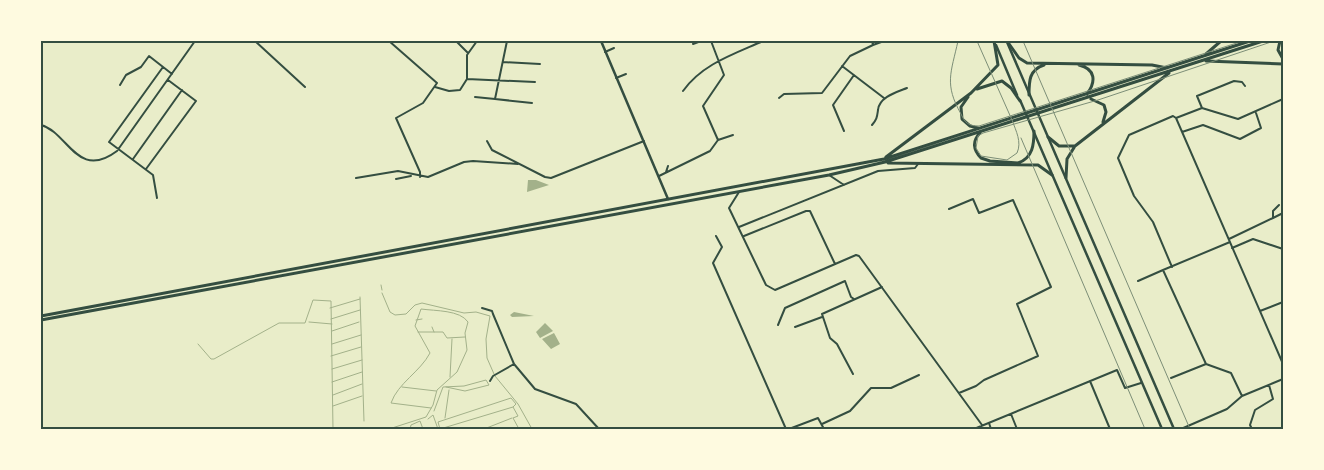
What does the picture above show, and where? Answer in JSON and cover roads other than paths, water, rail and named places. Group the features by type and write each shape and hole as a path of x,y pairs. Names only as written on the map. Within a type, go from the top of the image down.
{"highway":[{"path":"884,161 977,89 998,65 994,41"},
{"path":"1007,41 1023,61 1045,64 1152,65 1169,70"},
{"path":"1197,61 1221,41"},
{"path":"1197,61 1250,41"},
{"path":"41,318 669,200 829,175 876,164 1087,95 1264,41"},
{"path":"1280,41 1278,50 1282,57"},
{"path":"1197,61 1282,64"},
{"path":"1030,95 1029,80 1032,74 1045,64"},
{"path":"1072,64 1089,70 1094,78 1094,83 1087,95"},
{"path":"971,94 961,107 962,119 970,126 982,129 1090,98 1169,70"},
{"path":"1066,178 1067,159 1075,146 1169,70"},
{"path":"977,89 1002,82 1011,88 1020,101"},
{"path":"1090,98 1102,103 1106,109 1106,119 1099,128"},
{"path":"982,129 976,137 974,144 975,150 981,158 990,161 1018,163 1031,153 1034,131"},
{"path":"1048,137 1059,146 1075,146"},
{"path":"420,248 670,205 884,161 918,164 1038,165 1052,175"}],"main road":[{"path":"601,41 670,205"},
{"path":"994,41 1162,429"},
{"path":"1007,41 1174,429"}],"street":[{"path":"41,125 52,129 58,134 72,152 86,158 105,157 118,150 195,41"},
{"path":"255,41 304,87"},
{"path":"389,41 435,81 435,87 424,103 396,118 420,172 420,177"},
{"path":"456,41 468,53"},
{"path":"435,87 449,91 460,90 467,79 468,53 477,41"},
{"path":"495,100 507,41"},
{"path":"693,44 701,41"},
{"path":"710,41 723,72 723,78 703,106 718,140"},
{"path":"683,91 698,74 719,61 764,41"},
{"path":"872,41 874,45"},
{"path":"779,98 784,94 822,93 853,54 884,41"},
{"path":"605,52 614,48"},
{"path":"120,85 126,76 141,67 149,56 172,74"},
{"path":"503,62 540,64"},
{"path":"842,66 885,98"},
{"path":"157,198 152,175 146,168 109,142 163,68"},
{"path":"616,78 626,74"},
{"path":"844,132 834,105 854,75"},
{"path":"467,79 535,82"},
{"path":"146,168 196,101 168,80"},
{"path":"1202,108 1197,96 1234,81 1242,82 1244,86"},
{"path":"872,125 878,118 878,108 885,98 907,88"},
{"path":"133,159 182,90"},
{"path":"475,98 532,103"},
{"path":"1172,267 1153,222 1134,196 1118,158 1129,135 1173,116 1176,118 1202,108 1236,120 1283,100"},
{"path":"1182,132 1202,125 1237,138 1243,138 1262,128 1256,112"},
{"path":"1176,118 1283,364"},
{"path":"659,176 710,151 718,140 733,135"},
{"path":"487,141 492,150 552,178 644,141"},
{"path":"356,178 398,172 420,177 431,176 468,161 522,165"},
{"path":"876,164 878,172"},
{"path":"739,227 878,172 915,168 918,164"},
{"path":"666,172 668,166"},
{"path":"829,175 844,185"},
{"path":"396,178 413,176"},
{"path":"739,190 729,208 766,285 775,290 856,255 859,256 982,425"},
{"path":"949,209 973,199 979,213 1012,200 1051,287 1017,304 1038,356 960,393"},
{"path":"1273,218 1273,211 1279,205"},
{"path":"743,236 810,211 835,264"},
{"path":"1138,281 1229,241 1283,213"},
{"path":"716,236 722,247 713,263 787,429 818,418 824,429"},
{"path":"1232,248 1253,239 1283,249"},
{"path":"1163,270 1206,364"},
{"path":"778,325 786,308 845,281 851,298 854,299"},
{"path":"795,327 822,317 822,314 882,287"},
{"path":"1260,312 1283,302"},
{"path":"482,308 492,311 514,364 534,390 576,404 599,429"},
{"path":"822,317 830,338 837,344 853,374"},
{"path":"490,381 498,373 514,364"},
{"path":"1171,378 1206,364 1231,373 1242,396"},
{"path":"974,429 1118,370 1125,388 1142,382"},
{"path":"822,424 850,411 870,388 891,388 919,375"},
{"path":"1181,429 1227,409 1242,396 1283,379"},
{"path":"1090,381 1110,429"},
{"path":"1252,429 1250,425 1255,410 1273,398 1269,385"},
{"path":"1011,414 1017,429"},
{"path":"989,423 992,429"}],"waterway":[{"path":"381,285 382,290"},
{"path":"382,293 390,312 395,315 406,314 415,305 422,303 464,313 476,312 490,316 486,339 487,358 494,374"},
{"path":"360,297 364,421"},
{"path":"330,308 360,299"},
{"path":"198,344 211,359 214,359 279,323 305,323 313,300 331,301 333,429"},
{"path":"389,429 426,417 433,405 437,390 457,372 467,350 465,333 468,322 464,318 454,313 421,309 415,326 430,353 421,366 399,389 391,403 431,408"},
{"path":"331,319 360,310"},
{"path":"416,320 422,319"},
{"path":"309,322 332,324"},
{"path":"332,331 359,322"},
{"path":"432,327 434,332"},
{"path":"418,332 443,332 447,338 465,337"},
{"path":"332,344 361,335"},
{"path":"450,377 452,339"},
{"path":"331,356 361,347"},
{"path":"332,369 362,360"},
{"path":"332,382 362,372"},
{"path":"495,376 518,404 532,429"},
{"path":"434,411 443,387 464,386 486,380 489,385 465,391 446,387"},
{"path":"333,395 362,384"},
{"path":"402,387 436,391"},
{"path":"445,418 449,390"},
{"path":"333,406 362,396"},
{"path":"440,429 438,422 511,398 516,404 513,407 518,416 513,418 519,429"},
{"path":"440,429 513,407"},
{"path":"428,419 433,415 438,429"},
{"path":"484,429 512,418"},
{"path":"410,429 411,425 420,421 423,429"}],"tram line":[{"path":"958,41 950,78 952,94 966,122 970,125 979,126 1243,41"},
{"path":"977,41 1014,124 1015,128 1017,132 1019,145 1017,153 1007,160 981,156 976,148 978,136 983,133 1098,100 1274,41"},
{"path":"1023,41 1190,429"},
{"path":"1021,138 1145,429"}]}
